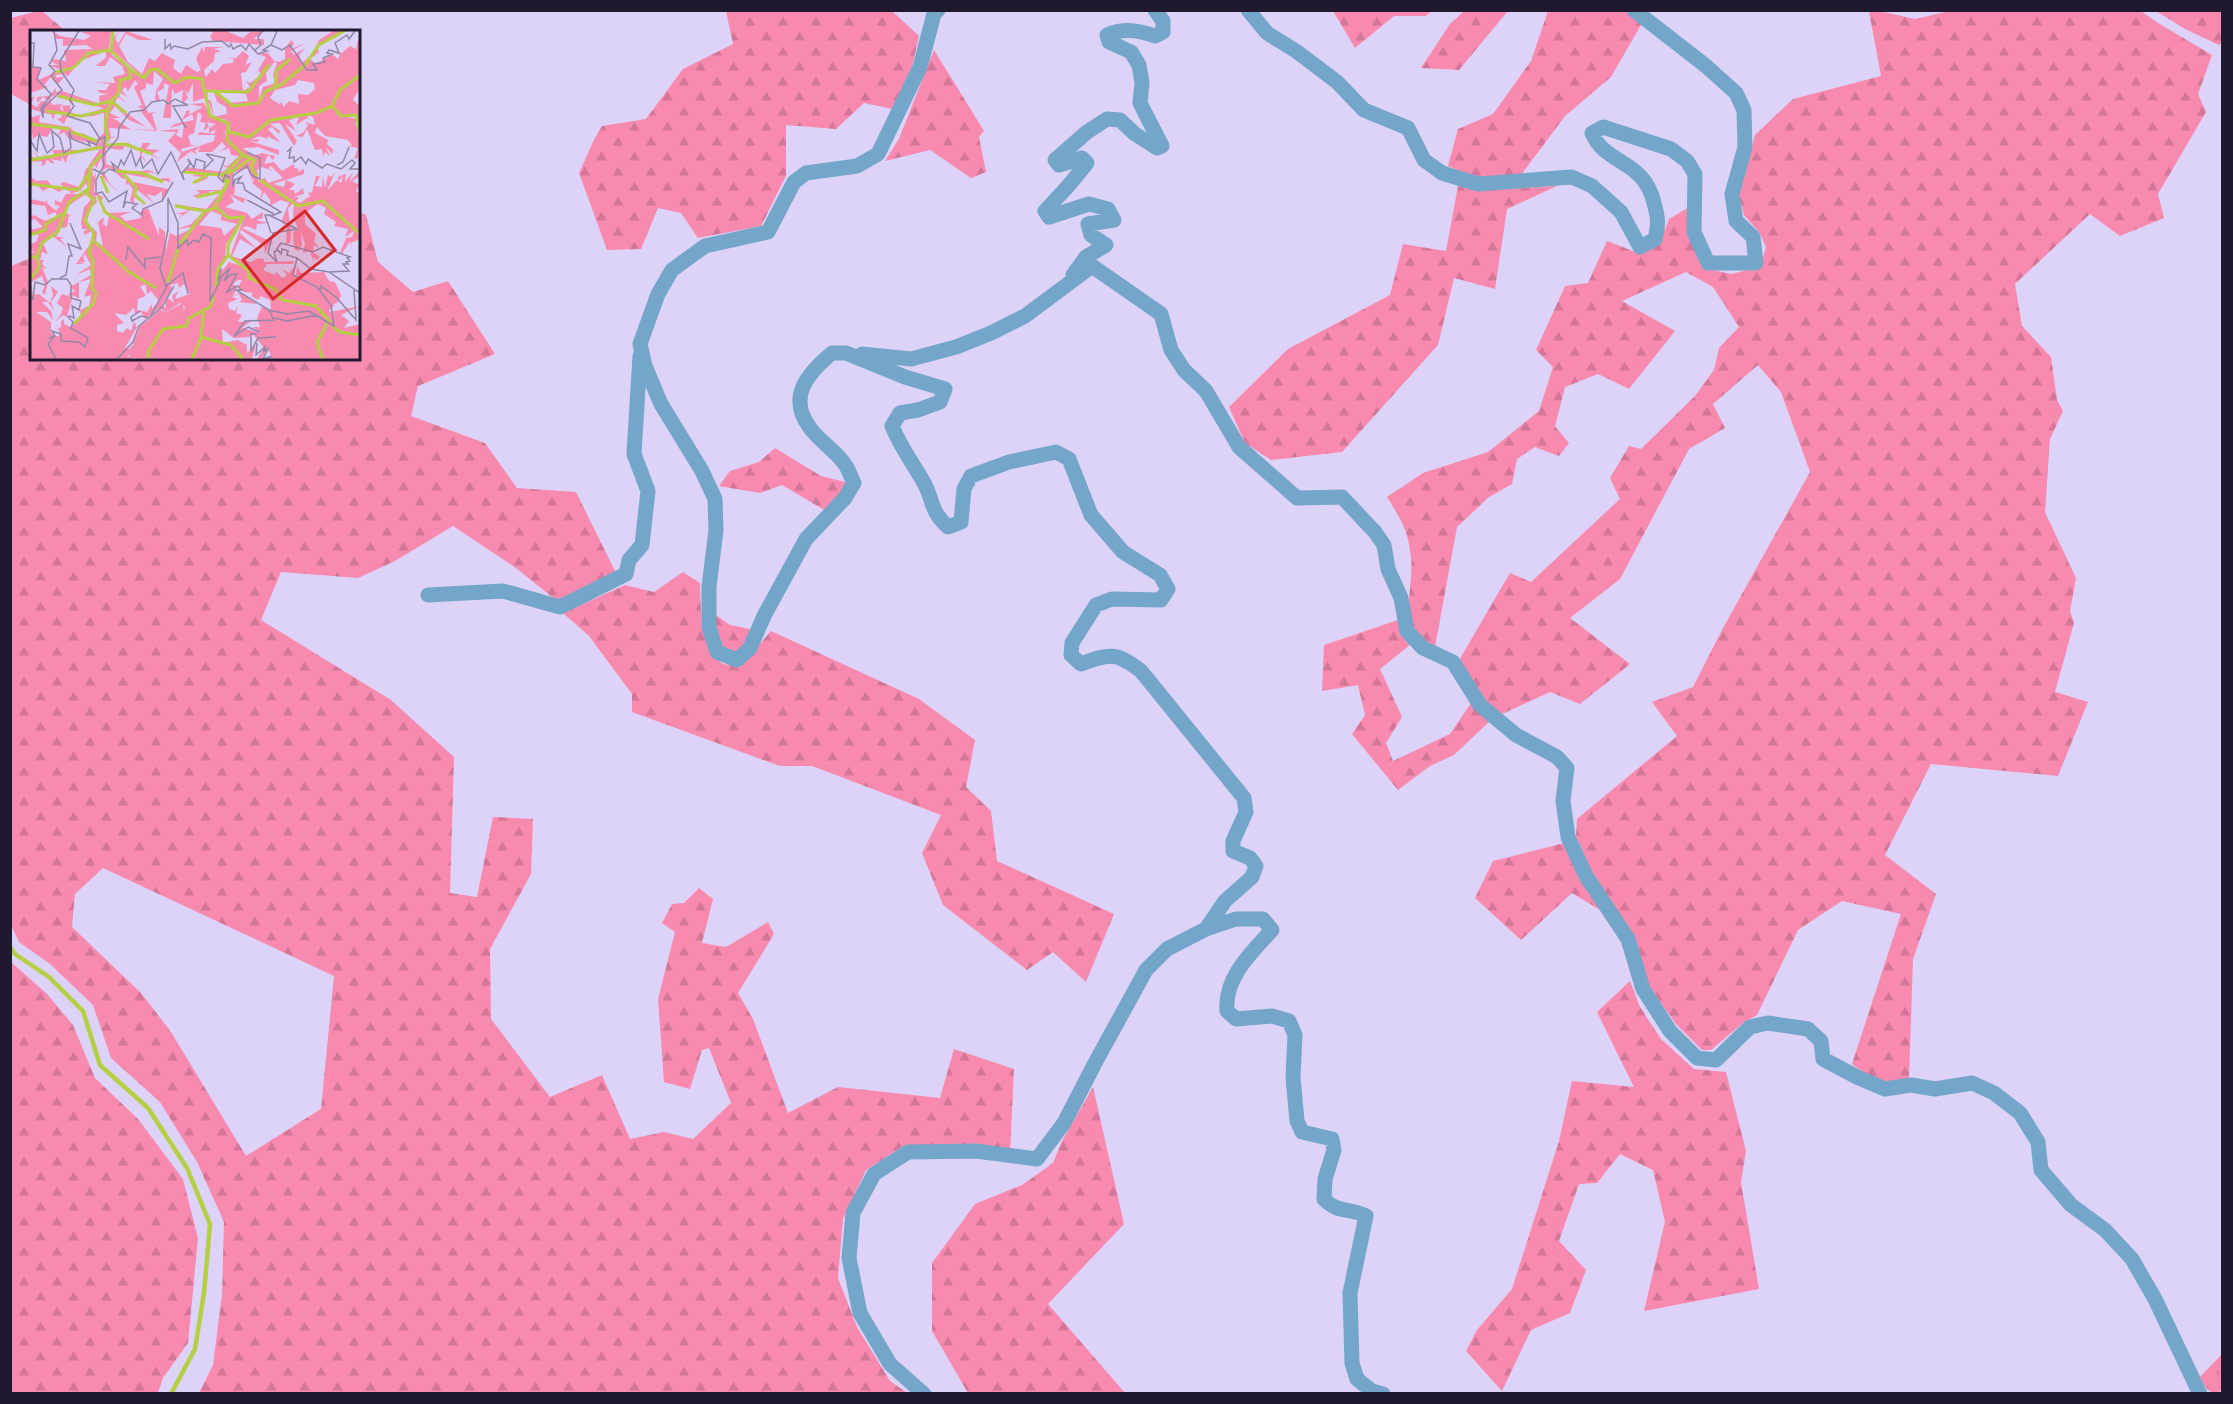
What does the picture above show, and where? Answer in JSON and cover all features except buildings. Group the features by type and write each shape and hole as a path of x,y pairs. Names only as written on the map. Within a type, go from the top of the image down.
{"street":[{"path":"428,595 504,591 560,607 626,574 629,560 642,545 648,491 634,454 640,344 658,294 672,270 705,246 768,232 794,182 806,173 857,166 879,154 920,67 934,14 938,10"},
{"path":"1068,282 1086,257 1106,245 1091,235 1088,224 1114,220 1108,209 1089,204 1049,217 1045,211 1087,163 1082,158 1059,165 1054,160 1087,132 1107,119 1120,120 1135,134 1157,148 1162,146 1140,103 1142,83 1139,65 1131,52 1109,42 1107,35 1118,31 1140,31 1155,36 1164,32 1163,21 1155,10"},
{"path":"1248,10 1266,33 1296,51 1337,82 1364,110 1408,128 1424,160 1442,173 1478,184 1572,177 1592,186 1621,212 1640,247 1655,239 1659,224 1651,188 1641,175 1596,144 1592,133 1603,127 1671,149 1688,161 1695,174 1694,232 1708,263 1756,263 1754,237 1736,221 1732,194 1745,147 1744,110 1736,93 1706,66 1634,10"},
{"path":"640,344 645,366 661,404 702,471 715,499 716,530 709,588 709,627 717,652 737,660 750,648 764,616 806,539 845,498 854,483 845,464 810,429 800,409 801,387 816,366 831,353 911,359 956,346 991,333 1025,316 1092,266 1161,314 1171,350 1185,370 1206,391 1239,447 1297,498 1342,497 1384,545 1388,569 1401,598 1407,631 1423,648 1453,662 1479,705 1516,735 1557,757 1567,768 1563,801 1568,837 1586,876 1628,939 1643,989 1670,1031 1697,1058 1716,1060 1750,1028 1768,1023 1808,1029 1821,1041 1823,1059 1885,1089 1911,1085 1935,1089 1972,1083 1994,1093 2020,1113 2038,1142 2041,1170 2060,1194 2105,1230 2132,1259 2155,1299 2200,1394"},
{"path":"846,353 905,377 945,389 940,402 918,410 900,413 892,426 899,442 925,484 936,516 948,527 961,522 964,489 971,476 1009,462 1056,452 1069,459 1091,515 1123,552 1160,575 1168,589 1161,600 1112,599 1096,604 1072,643 1071,655 1081,664 1101,656 1122,656 1141,671 1244,798 1246,812 1233,841 1233,851 1250,858 1256,866 1252,877 1225,902 1206,929"},
{"path":"924,1394 890,1364 860,1313 849,1258 853,1213 874,1174 908,1152 976,1151 1037,1159 1064,1123 1146,970 1167,949 1206,929 1236,919 1263,919 1272,930 1234,975 1226,998 1227,1011 1236,1019 1272,1016 1289,1021 1295,1035 1293,1077 1297,1121 1302,1132 1332,1138 1334,1150 1325,1179 1324,1199 1333,1208 1357,1211 1366,1216 1350,1293 1352,1362 1357,1379 1372,1391 1383,1394"}],"green space":[{"path":"1954,10 2141,11 2212,55 2198,94 2206,112 2158,194 2164,218 2120,236 2090,214 2015,284 2022,326 2051,357 2057,400 2063,411 2050,439 2045,512 2076,578 2070,611 2074,623 2055,692 2088,702 2058,776 1931,764 1885,855 1936,894 1913,959 1909,1079 1889,1083 1864,1073 1852,1064 1901,914 1842,901 1798,930 1757,1015 1743,1023 1711,1050 1702,1050 1676,1024 1648,985 1576,836 1577,819 1677,736 1652,702 1693,687 1723,628 1810,472 1781,392 1758,365 1713,404 1725,428 1689,449 1620,579 1570,618 1630,664 1580,704 1550,692 1500,715 1484,700 1458,662 1510,573 1531,582 1620,499 1610,478 1629,446 1641,449 1695,396 1714,370 1719,348 1739,327 1713,287 1686,272 1622,301 1675,331 1629,389 1598,374 1565,387 1555,426 1569,443 1559,456 1535,447 1517,459 1512,484 1489,497 1457,527 1435,647 1422,639 1410,619 1410,547 1403,525 1387,497 1423,473 1488,452 1539,411 1553,367 1536,350 1565,286 1588,283 1607,241 1638,253 1660,242 1669,219 1691,206 1705,268 1731,274 1760,267 1766,247 1759,232 1744,215 1739,196 1755,135 1793,99 1881,76 1869,11 1880,11 1915,19"},
{"path":"42,11 63,30 30,30 30,104 11,94 11,18"},
{"path":"726,11 892,11 919,36 912,67 892,109 864,103 836,129 786,125 786,176 761,226 698,238 681,213 658,208 641,249 607,250 579,173 595,137 602,126 646,119 683,69 733,44"},
{"path":"1333,11 1431,11 1426,16 1394,16 1355,48"},
{"path":"1464,11 1508,11 1459,70 1421,68 1450,24"},
{"path":"1548,11 1625,11 1642,23 1611,77 1565,116 1521,175 1480,179 1448,166 1458,129 1493,114 1531,61"},
{"path":"2156,11 2222,11 2222,42 2219,45 2185,29"},
{"path":"934,50 984,131 979,137 986,172 971,178 930,150 885,161 899,139"},
{"path":"1458,186 1481,190 1557,186 1507,209 1495,289 1454,278 1438,345 1342,452 1271,460 1245,443 1229,407 1288,349 1390,295 1403,244 1446,251"},
{"path":"360,212 366,215 378,262 413,292 448,281 495,354 418,386 411,416 485,443 517,488 576,492 616,573 557,601 516,568 453,526 395,561 358,578 281,572 261,620 391,700 454,757 450,893 477,897 493,817 533,819 531,874 490,949 491,1019 550,1097 602,1075 630,1139 664,1132 693,1139 731,1103 709,1048 702,1050 690,1089 664,1082 658,999 675,932 662,923 672,904 684,903 699,888 713,899 702,943 726,947 768,922 774,934 738,993 753,1019 788,1113 838,1087 940,1098 954,1049 1014,1069 1010,1153 972,1146 905,1145 866,1170 843,1219 838,1278 857,1327 890,1381 907,1393 199,1393 213,1365 222,1294 224,1222 197,1162 160,1102 111,1058 93,1005 50,964 19,942 11,925 11,266 30,258 30,360 360,360","holes":["103,868 334,976 321,1109 246,1156 171,1032 141,993 72,927 75,894"]},
{"path":"775,448 821,476 849,483 826,511 782,485 760,493 719,486 730,471 759,462"},
{"path":"683,572 700,583 701,615 705,638 714,657 722,663 741,666 771,631 919,699 975,740 966,787 991,811 997,861 1114,914 1086,982 1053,952 1027,970 943,905 922,853 941,815 812,766 780,766 632,712 632,694 589,636 563,613 625,585 654,592"},
{"path":"713,613 730,625 755,630 737,656 720,649"},
{"path":"1398,620 1410,645 1380,669 1402,717 1386,743 1393,761 1450,734 1471,703 1490,721 1454,755 1430,766 1398,790 1352,734 1365,715 1358,685 1322,691 1324,645"},
{"path":"1564,843 1600,910 1572,893 1521,940 1475,898 1493,861"},
{"path":"11,962 47,994 73,1025 95,1078 138,1119 183,1179 198,1238 188,1343 163,1378 158,1393 11,1393"},
{"path":"1630,981 1640,1007 1661,1039 1694,1069 1726,1072 1746,1151 1741,1182 1759,1289 1644,1311 1665,1222 1653,1170 1620,1154 1597,1183 1579,1184 1559,1241 1586,1270 1570,1313 1531,1330 1502,1391 1466,1351 1477,1330 1512,1289 1559,1141 1572,1081 1634,1087 1597,1012"},
{"path":"1093,1087 1124,1224 1048,1304 1125,1393 968,1393 932,1331 932,1263 975,1204 1022,1185 1053,1163 1062,1141"},
{"path":"2222,1354 2222,1388 2219,1393 2215,1393 2207,1389 2200,1377"}],"waterway":[{"path":"10,947 15,954 49,977 83,1011 100,1065 148,1108 187,1168 210,1224 204,1293 195,1349 171,1394"}]}
